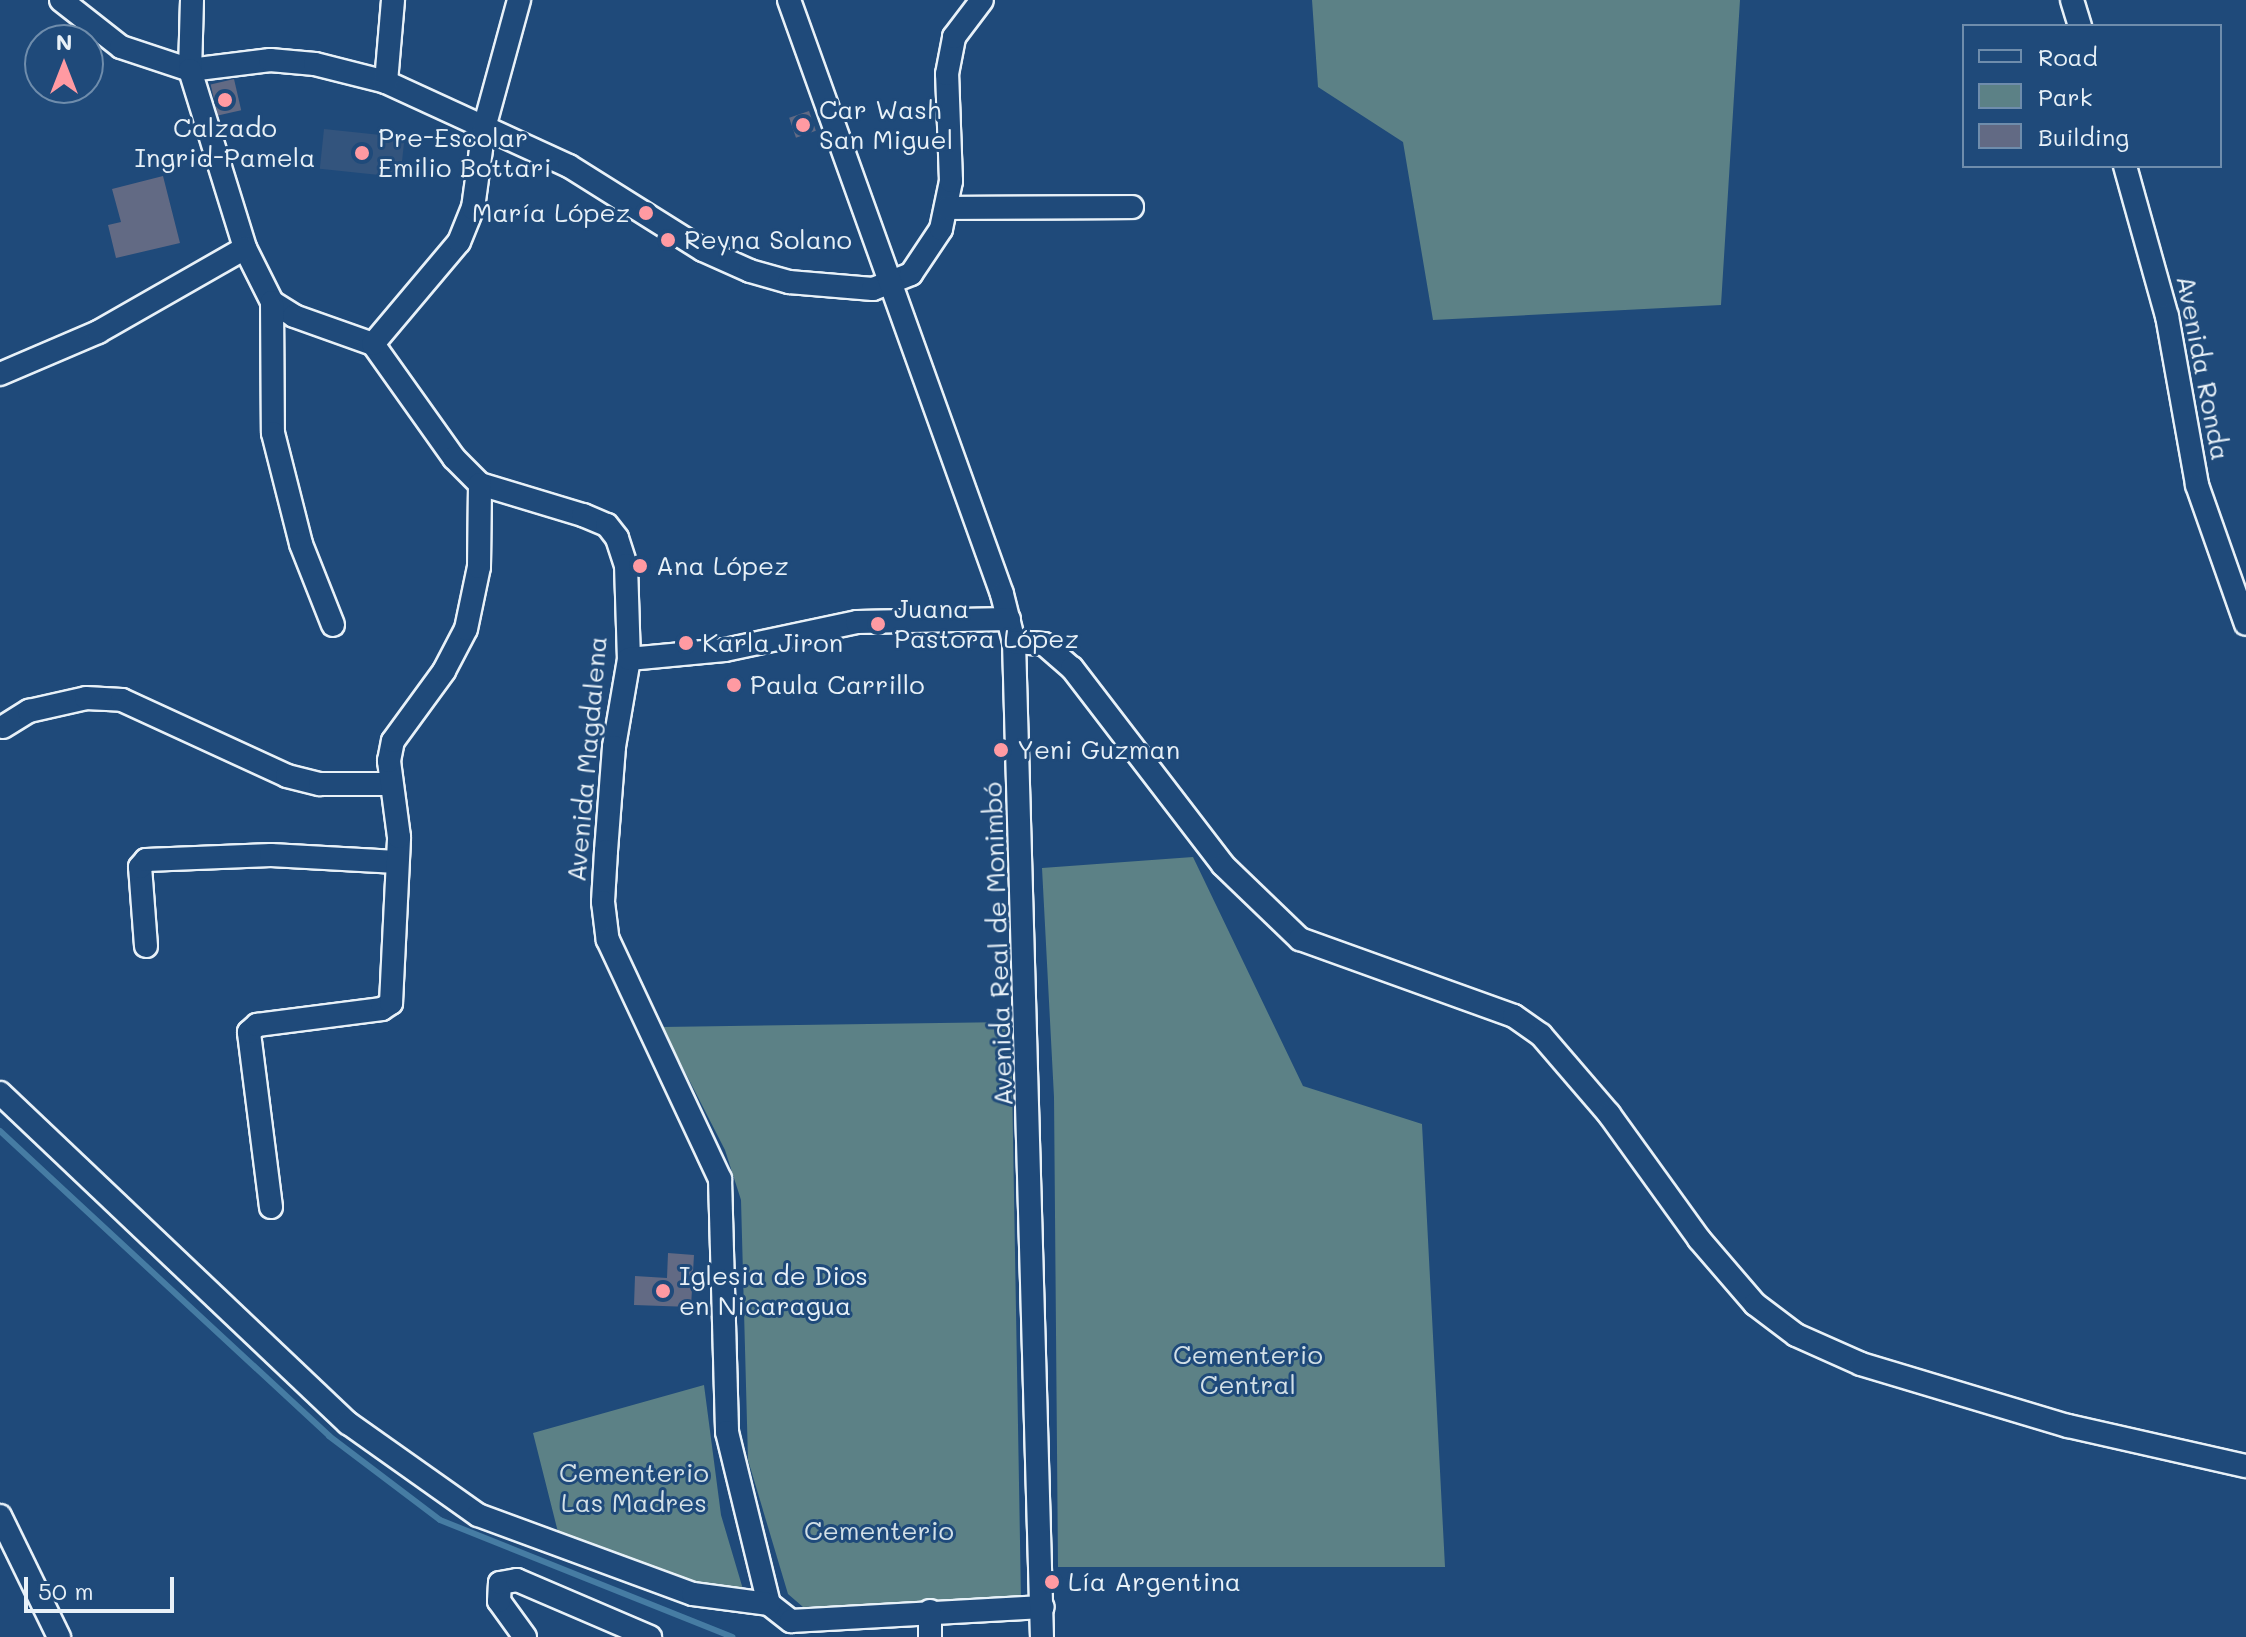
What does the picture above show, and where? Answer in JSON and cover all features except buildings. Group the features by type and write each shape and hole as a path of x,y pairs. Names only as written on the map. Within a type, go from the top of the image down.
{"street":[{"path":"61,0 121,47 190,70 270,60 315,64 386,82 569,166 703,250 750,271 789,282 891,285 926,256 947,208 951,181 947,74 954,37 982,0"},
{"path":"192,0 190,70 245,248 272,302 273,433 301,544 333,625"},
{"path":"386,82 393,0"},
{"path":"272,302 294,316 373,344 459,242 473,208 484,128 519,0"},
{"name":"Avenida Real de Monimbó","path":"789,0 1009,619 1014,642 1042,1637"},
{"path":"2072,0 2079,24"},
{"name":"Avenida Ronda","path":"2126,168 2167,316 2197,485 2246,624"},
{"path":"947,208 1132,207"},
{"path":"0,374 98,332 245,248"},
{"name":"Avenida Magdalena","path":"373,344 454,458 480,484 607,525 626,565 629,659 614,747 607,836 603,902 608,940 720,1179 727,1432 769,1604"},
{"path":"271,1207 249,1032 257,1025 382,1009 391,1003 398,807 391,784 393,741 444,671 466,629 479,567 480,484"},
{"path":"629,659 725,650 869,620 1009,619"},
{"path":"1014,642 1044,644 1072,668 1223,865 1300,939 1514,1016 1541,1035 1609,1114 1699,1239 1755,1304 1796,1335 1861,1364 2068,1426 2246,1466"},
{"path":"3,727 29,711 86,698 122,700 287,776 320,784 391,784"},
{"path":"146,946 140,867 146,860 271,855 397,862"},
{"path":"0,1093 348,1423 478,1515 693,1594 769,1604 791,1621 1043,1607"},
{"path":"0,1516 56,1637"},
{"path":"525,1637 499,1601 500,1583 517,1580 650,1637"},
{"path":"930,1611 930,1637"}],"shaded area":[{"name":"Pre-Escolar Emilio Bottari","path":"324,129 405,137 400,177 320,169"}],"green space":[{"path":"1312,0 1740,0 1721,305 1433,320 1403,142 1318,87"},
{"name":"Cementerio Central","path":"1193,857 1303,1086 1422,1124 1445,1567 1058,1567 1054,1097 1042,868"},
{"name":"Cementerio","path":"1011,1022 1021,1599 803,1607 788,1594 748,1460 741,1200 725,1150 662,1027"},
{"name":"Cementerio Las Madres","path":"704,1385 721,1515 745,1596 723,1600 562,1548 533,1433"}],"waterway":[{"path":"0,1131 329,1436 440,1520 733,1637"}],"place":[{"name":"Calzado Ingrid-Pamela","path":"225,100"},
{"name":"Car Wash San Miguel","path":"803,125"},
{"name":"Pre-Escolar Emilio Bottari","path":"362,153"},
{"name":"María López","path":"646,213"},
{"name":"Reyna Solano","path":"668,240"},
{"name":"Ana López","path":"640,566"},
{"name":"Juana Pastora López","path":"878,624"},
{"name":"Karla Jiron","path":"686,643"},
{"name":"Paula Carrillo","path":"734,685"},
{"name":"Yeni Guzman","path":"1001,750"},
{"name":"Iglesia de Dios en Nicaragua","path":"663,1291"},
{"name":"Lía Argentina","path":"1052,1582"}]}
